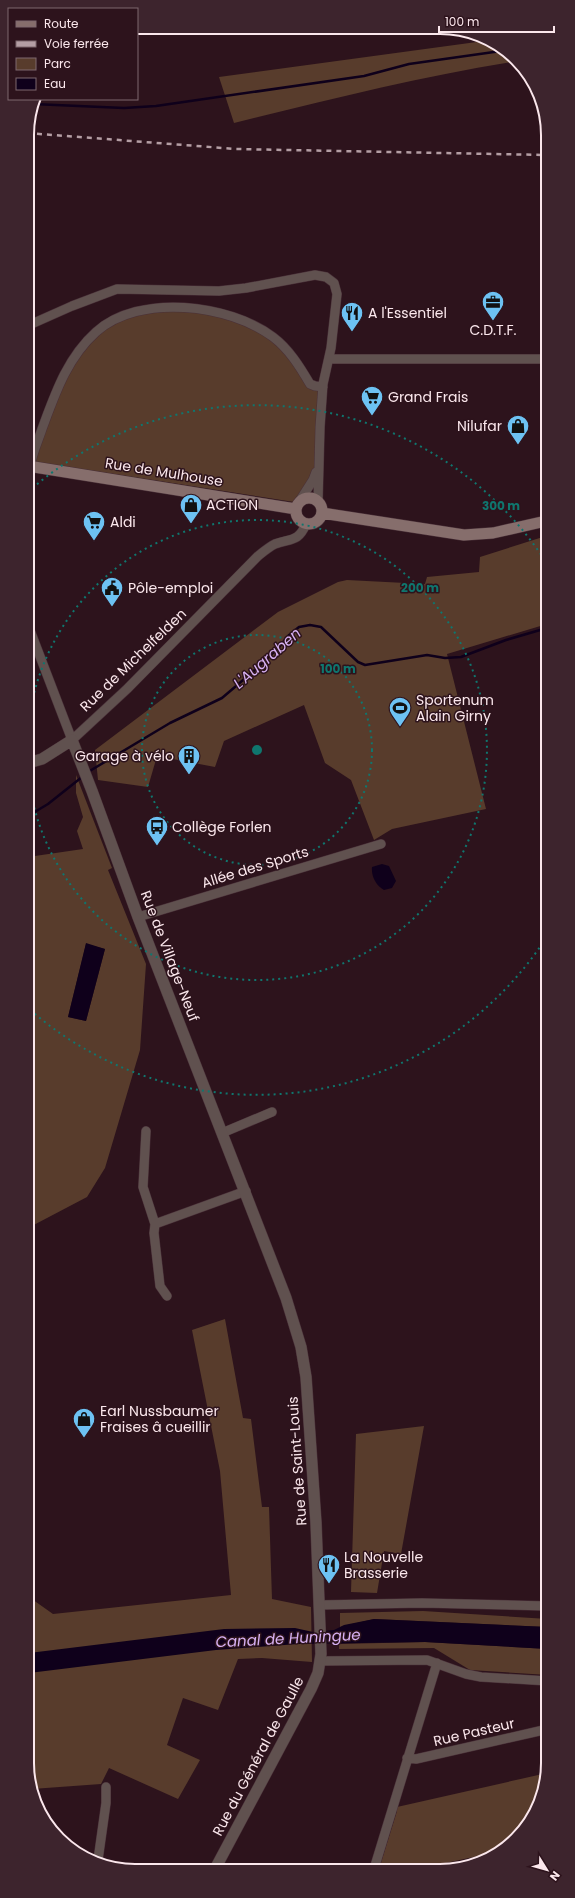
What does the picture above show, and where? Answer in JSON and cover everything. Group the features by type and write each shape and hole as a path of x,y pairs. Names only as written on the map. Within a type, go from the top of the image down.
{"main road":[{"name":"Rue de Mulhouse","path":"34,467 298,505"},
{"path":"320,508 316,522 306,524 296,518 298,505 303,499 311,498 320,508 464,535 493,533 541,522"}],"street":[{"path":"34,323 72,306 117,289 219,291 246,288 320,275 326,277 334,283 337,294 329,359 323,387 319,463 320,508"},
{"path":"34,453 63,375 73,358 83,345 104,326 136,312 185,307 198,308 228,314 256,325 274,337 288,350 310,384 323,387"},
{"path":"329,359 541,359"},
{"path":"298,505 313,480 319,463"},
{"name":"Rue de Michelfelden","path":"34,761 42,759 72,740 127,690 258,556 275,544 292,541 300,535 306,524"},
{"name":"Rue de Village-Neuf","path":"34,641 90,785 138,916 286,1298"},
{"name":"Allée des Sports","path":"138,916 381,844"},
{"path":"222,1133 272,1112"},
{"path":"146,1131 143,1187 155,1224 154,1233 160,1286 167,1296"},
{"path":"155,1224 246,1192"},
{"name":"Rue de Saint-Louis","path":"286,1298 301,1347 306,1377 316,1523 320,1624"},
{"path":"319,1605 422,1603 541,1606"},
{"name":"Rue du Général de Gaulle","path":"218,1864 311,1689 321,1657 320,1624"},
{"path":"321,1657 427,1660 466,1674 480,1677 541,1681"},
{"path":"375,1864 437,1663"},
{"name":"Rue Pasteur","path":"407,1758 416,1760 541,1731"},
{"path":"98,1857 106,1803 106,1787"}],"green space":[{"path":"478,42 501,55 509,62 411,81 234,123 219,77"},
{"path":"198,308 274,337 310,384 323,387 319,463 302,494 294,502 34,462 34,450 44,423 83,345 124,316"},
{"path":"541,538 541,626 447,654 486,809 392,829 374,840 351,780 325,763 304,705 224,741 215,767 157,756 148,787 98,780 95,750 278,612 338,582 347,580 425,584 427,577 479,572 480,557"},
{"path":"76,775 112,868 108,870 146,964 140,1050 105,1168 87,1197 34,1225 34,856 83,849 77,831 83,817 76,793","holes":["86,944 105,949 86,1021 68,1017"]},
{"path":"225,1319 243,1418 251,1419 262,1507 269,1507 272,1599 311,1607 312,1662 262,1658 238,1659 218,1710 183,1698 167,1745 200,1760 178,1799 109,1768 101,1784 37,1789 34,1769 34,1601 53,1614 231,1595 220,1471 192,1330"},
{"path":"424,1426 401,1554 384,1551 377,1593 351,1592 356,1434"},
{"path":"423,1611 541,1619 541,1627 374,1619 340,1627 340,1613"},
{"path":"425,1642 541,1649 541,1675 470,1670 434,1648 339,1649 339,1644"},
{"path":"540,1775 538,1789 520,1824 501,1843 481,1855 442,1864 381,1864 397,1807"}],"water":[{"path":"382,864 389,866 396,881 392,888 384,890 376,883 372,870 372,867"},
{"path":"86,943 105,949 86,1021 68,1017"},
{"name":"Canal de Huningue","path":"374,1619 541,1627 541,1649 425,1642 298,1644 216,1650 34,1672 34,1652 224,1629 295,1628 313,1632 334,1630 344,1625"}],"waterway":[{"path":"39,104 124,108 156,106 364,76 409,64 496,52"},
{"name":"L'Augraben","path":"88,772 170,723 222,698 256,669 280,646 288,636 299,627 310,625 321,627 358,662 365,665 427,655 445,658 461,657 506,640 541,630"},
{"name":"L'Augraben","path":"34,812 48,804 82,777"}],"railway":[{"path":"34,134 236,149 541,155"}],"place":[{"name":"C.D.T.F.","path":"493,322"},
{"name":"A l'Essentiel","path":"352,332"},
{"name":"Grand Frais","path":"372,416"},
{"name":"Nilufar","path":"518,446"},
{"name":"ACTION","path":"191,524"},
{"name":"Aldi","path":"94,542"},
{"name":"Pôle-emploi","path":"112,608"},
{"name":"Sportenum Alain Girny","path":"400,728"},
{"name":"Garage à vélo","path":"189,776"},
{"name":"Collège Forlen","path":"157,846"},
{"name":"Earl Nussbaumer Fraises â cueillir","path":"84,1438"},
{"name":"La Nouvelle Brasserie","path":"329,1584"}]}
